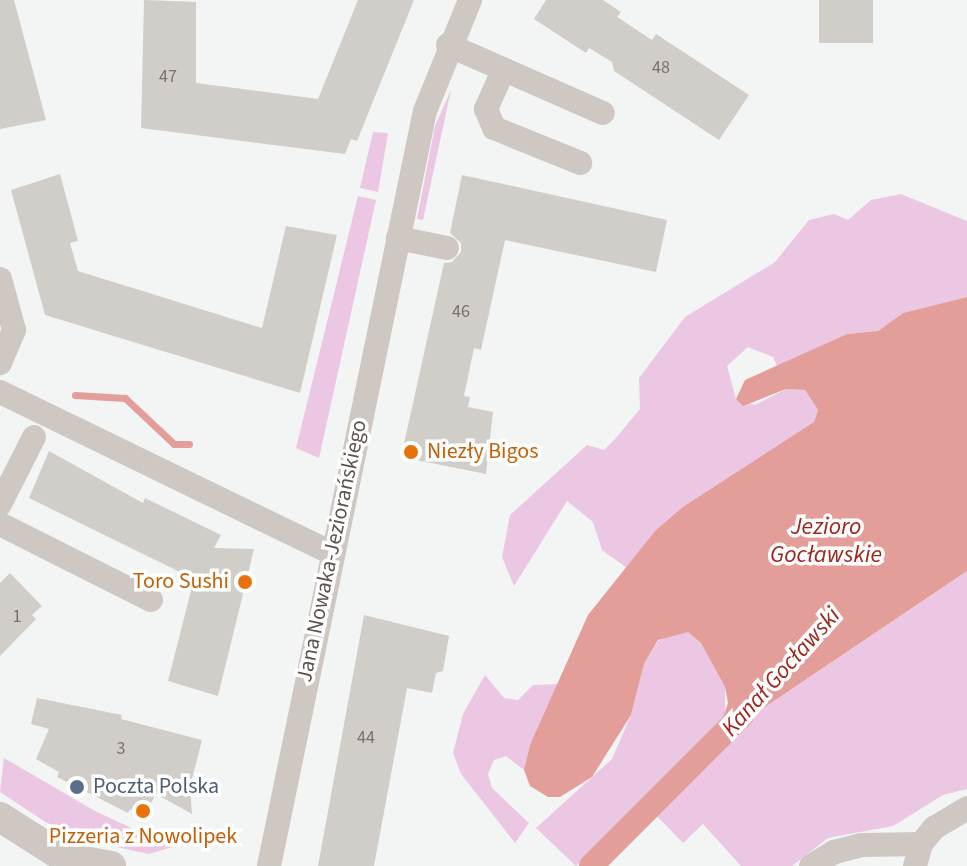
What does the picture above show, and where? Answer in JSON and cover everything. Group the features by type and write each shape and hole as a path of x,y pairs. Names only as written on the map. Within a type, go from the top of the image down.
{"street":[{"name":"Jana Nowaka-Jeziorańskiego","path":"269,866 330,552 425,111 448,45 470,0"},
{"path":"448,45 603,113"},
{"path":"503,71 486,109 494,128 580,163"},
{"path":"398,238 447,248"},
{"path":"0,279 14,330 0,363"},
{"path":"0,392 330,552"},
{"path":"0,504 34,437"},
{"path":"0,524 151,600"},
{"path":"811,866 834,852 862,845 918,855 952,812 967,808"},
{"path":"0,817 63,857 111,866"}],"shaded area":[{"path":"451,90 423,220 417,219 435,126"},
{"path":"373,132 388,133 378,192 360,188"},
{"path":"901,194 967,221 967,297 903,313 878,331 847,334 777,366 773,357 748,347 727,366 736,399 755,405 786,389 805,390 818,410 814,422 655,531 627,568 602,550 593,522 567,501 514,586 502,557 510,515 587,445 604,450 615,439 640,409 639,378 685,317 775,262 809,220 834,214 848,220 871,200"},
{"path":"358,196 376,200 319,458 296,448"},
{"path":"967,571 967,789 943,795 893,826 828,838 792,866 741,866 703,824 683,843 654,813 747,719"},
{"path":"677,631 688,632 701,643 725,687 725,721 576,866 536,828 612,759 631,715 644,664 658,641"},
{"path":"485,675 504,698 518,700 533,685 559,684 524,770 506,756 494,760 488,774 492,788 529,823 515,843 461,774 453,753 463,714"},
{"path":"4,758 95,811 172,847 149,854 121,848 47,823 0,792"}],"water":[{"name":"Jezioro Gocławskie","path":"967,297 967,571 747,719 727,741 718,732 728,703 725,687 701,643 688,632 658,640 644,664 631,715 592,777 560,797 548,797 530,786 524,770 530,745 588,615 655,531 683,507 814,422 818,410 805,390 786,389 743,406 736,399 745,380 847,334 878,331 903,313"}],"building":[{"path":"0,0 14,0 46,120 0,129"},
{"path":"144,0 196,2 196,83 318,99 358,0 414,0 357,141 351,139 345,154 141,128"},
{"path":"546,0 603,0 621,12 617,17 652,40 656,34 749,95 719,140 614,71 612,62 589,48 586,53 534,19"},
{"path":"819,0 873,0 873,43 819,43"},
{"path":"60,174 78,241 70,243 78,271 262,328 286,226 337,235 300,393 45,315 11,190"},
{"path":"462,175 667,220 656,272 505,240 481,350 474,348 464,396 470,397 468,407 493,412 486,474 401,457 444,263 452,262 461,252 461,243 450,233"},
{"path":"49,451 143,503 145,498 221,535 214,548 254,549 218,696 168,681 194,579 29,498"},
{"path":"10,573 42,606 32,615 36,619 0,656 0,583"},
{"path":"364,615 449,636 443,671 436,673 432,693 407,688 374,866 318,866"},
{"path":"37,698 122,715 121,719 202,740 190,787 192,814 156,794 143,817 130,809 128,813 57,777 59,772 36,759 49,729 31,724"}],"waterway":[{"path":"75,395 125,398 174,444 189,444"},
{"name":"Kanał Gocławski","path":"591,866 742,715"}],"place":[{"name":"Niezły Bigos","path":"411,452"},
{"name":"Toro Sushi","path":"245,582"},
{"name":"Poczta Polska","path":"77,787"},
{"name":"Pizzeria z Nowolipek","path":"143,811"}]}
